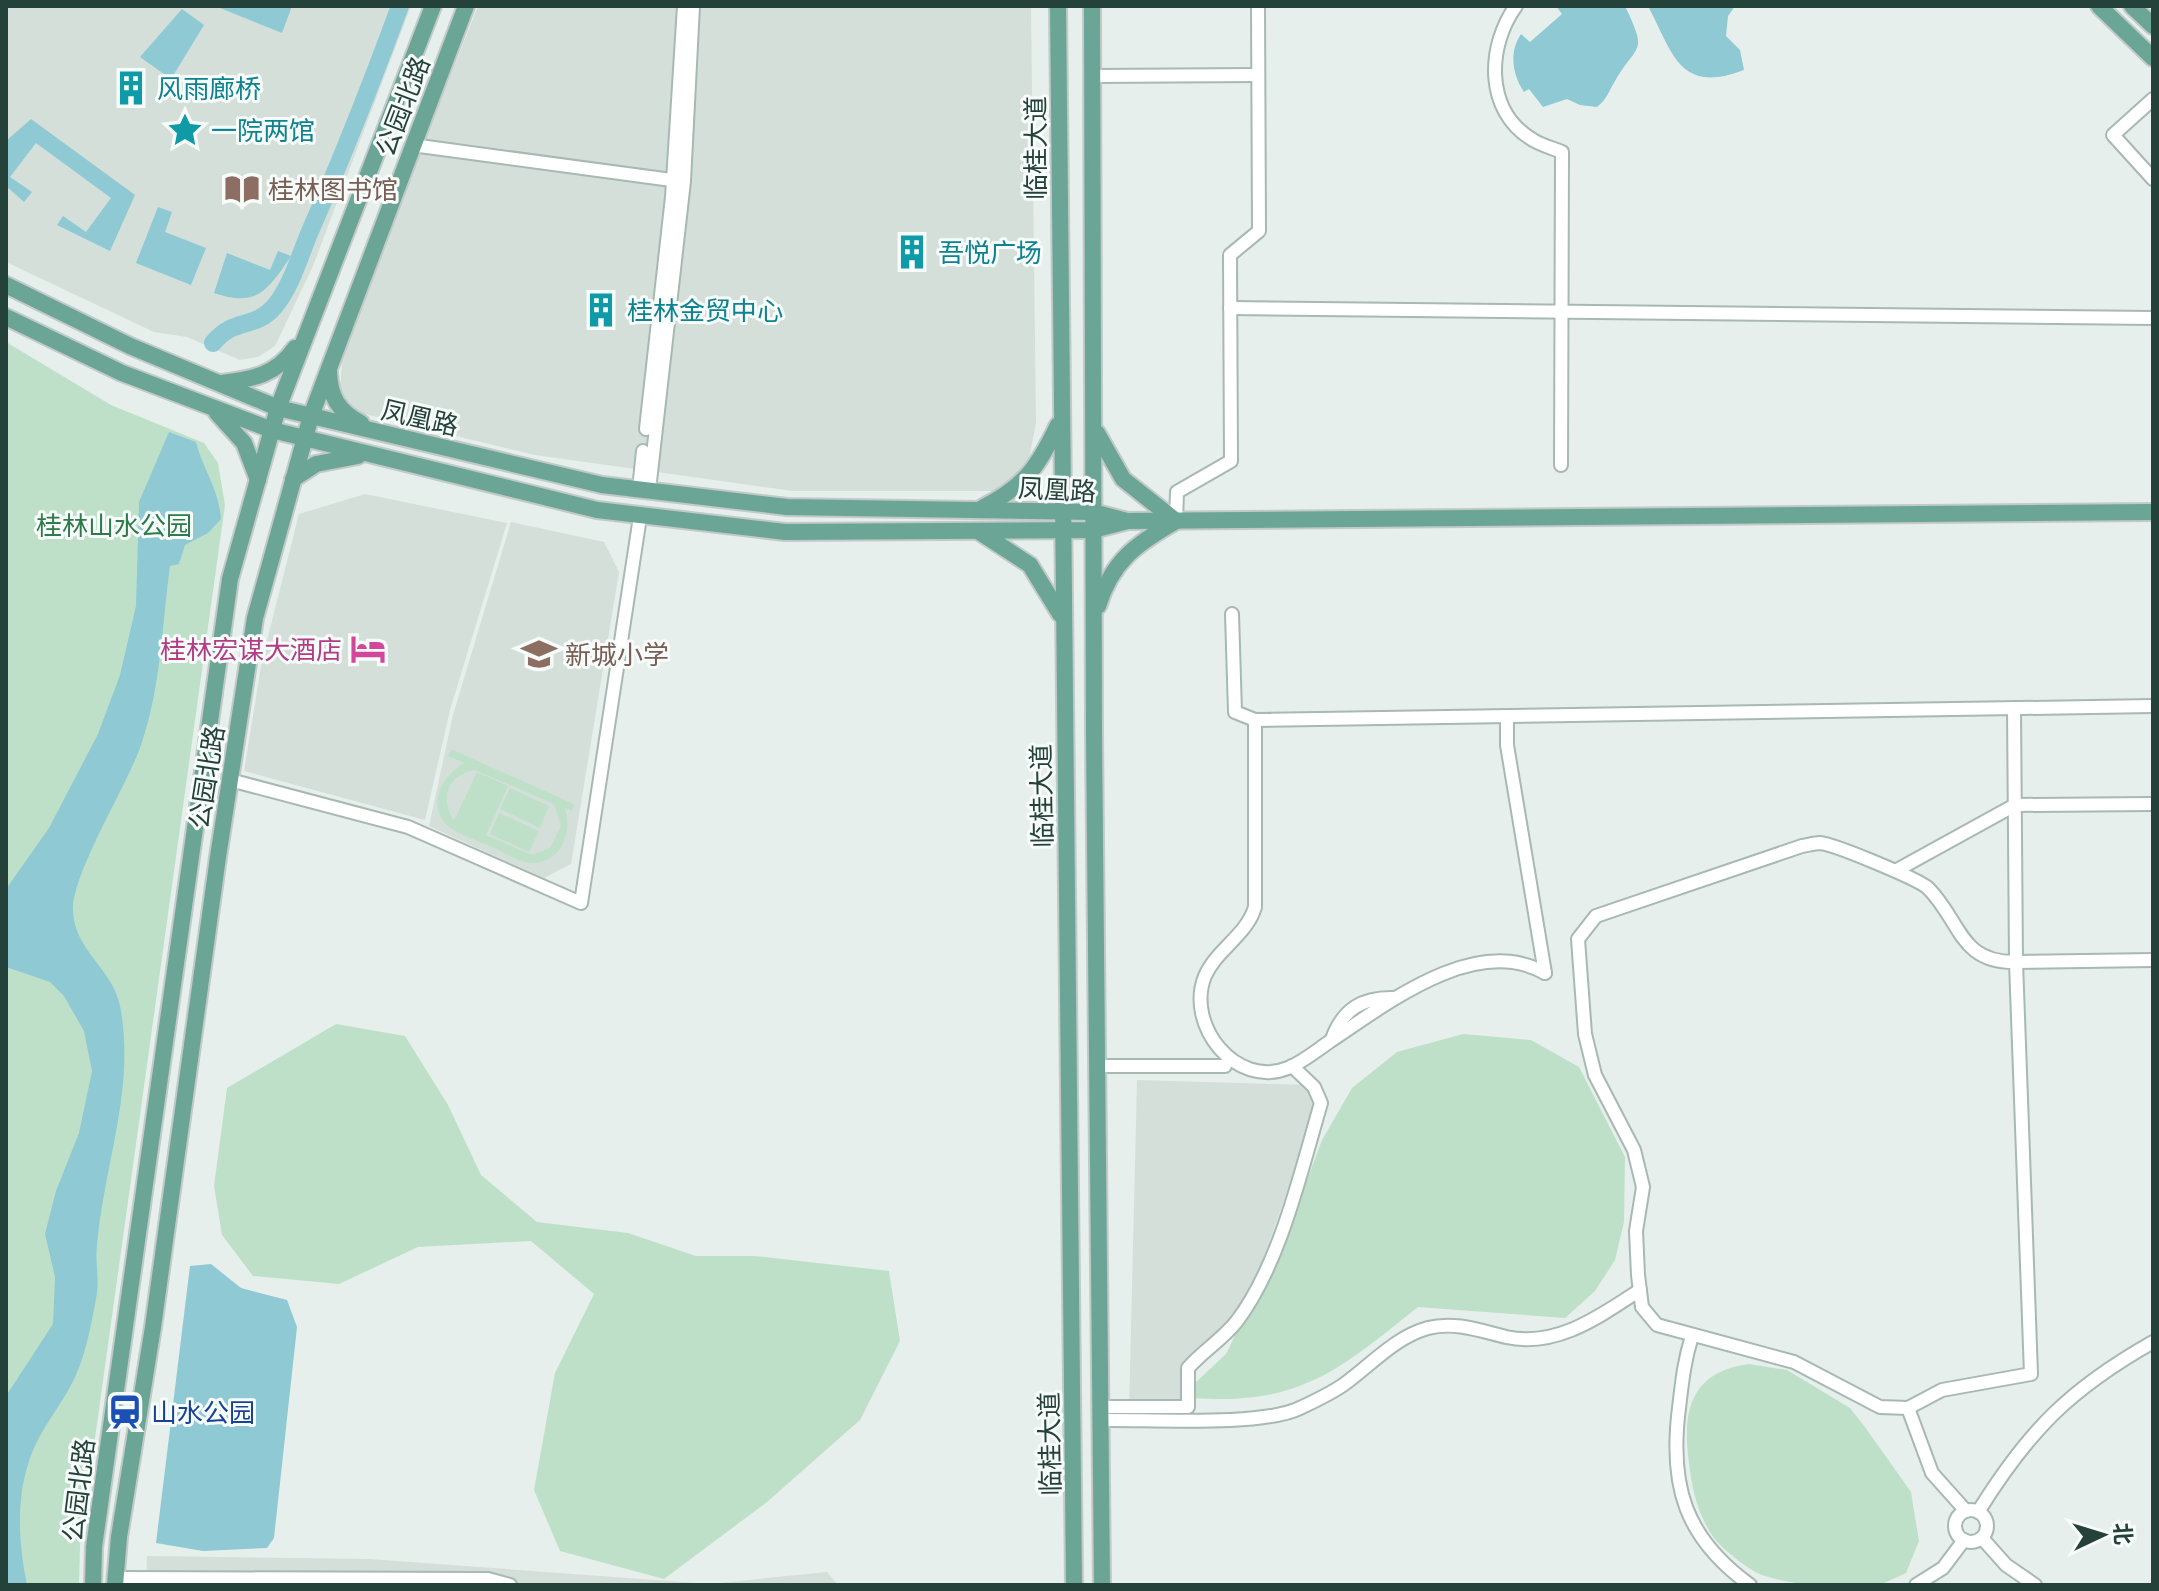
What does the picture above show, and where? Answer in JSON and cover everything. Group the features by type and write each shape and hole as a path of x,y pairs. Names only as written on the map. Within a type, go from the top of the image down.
{"main road":[{"name":"公园北路","path":"93,1585 94,1547 230,579 278,408 433,6"},
{"name":"公园北路","path":"116,1583 119,1537 153,1327 255,618 311,416 466,6"},
{"name":"临桂大道","path":"1058,6 1074,1585"},
{"name":"临桂大道","path":"1092,6 1093,623 1102,1585"},
{"path":"2099,6 2153,58"},
{"path":"2132,6 2153,26"},
{"name":"凤凰路","path":"6,285 130,346 278,408 602,485 787,507 1093,512 1128,521"},
{"name":"凤凰路","path":"6,317 122,373 272,430 597,510 785,532 1093,530 1128,521"},
{"path":"218,384 264,375 284,364 309,327"},
{"path":"329,368 329,386 337,406 376,431"},
{"path":"210,407 244,443 258,480"},
{"path":"979,510 1023,484 1041,460 1061,420"},
{"path":"1093,424 1106,454 1123,479 1176,521"},
{"path":"293,479 316,464 370,454"},
{"path":"1128,521 2153,512"},
{"path":"1093,623 1113,568 1135,548 1176,521"},
{"path":"976,530 1030,565 1062,618"}],"street":[{"path":"679,176 684,6"},
{"path":"644,490 679,176 693,6"},
{"path":"1176,521 1177,492 1231,461 1230,255 1259,231 1258,6"},
{"path":"1516,6 1497,38 1494,74 1505,108 1520,129 1531,139 1562,152 1561,465"},
{"path":"1093,76 1258,75"},
{"path":"2153,99 2113,135 2153,179"},
{"path":"413,142 679,176"},
{"path":"1230,308 2153,318"},
{"path":"230,780 408,827 581,903 640,517"},
{"path":"1232,614 1235,712 1255,720 2153,706"},
{"path":"2014,708 2016,962 2031,1374 1942,1390 1908,1408 1880,1407 1794,1362 1657,1325 1642,1307 1636,1231 1643,1187 1634,1150 1595,1075 1585,1034 1578,939 1596,916 1802,846 1822,843 1897,870 1925,885 1981,958 2016,962 2153,960"},
{"path":"1255,720 1255,907 1248,923 1205,975 1202,1009 1213,1042 1225,1056 1253,1069 1275,1071 1292,1066 1332,1039 1339,1020 1350,1009 1379,998 1395,998 1476,963 1525,964 1545,973 1507,745 1507,717"},
{"path":"1897,870 2015,805 2153,804"},
{"path":"1097,1066 1225,1066"},
{"path":"1101,1413 1188,1407 1189,1367 1234,1325 1246,1307 1287,1217 1321,1103 1314,1087 1292,1066"},
{"path":"1101,1413 1262,1418 1297,1410 1340,1387 1407,1336 1431,1327 1454,1325 1510,1338 1551,1335 1582,1328 1640,1290"},
{"path":"1692,1336 1682,1366 1675,1441 1683,1505 1701,1540 1750,1585"},
{"path":"1964,1540 1955,1525 1972,1511 2055,1409 2100,1372 2153,1342"},
{"path":"1908,1408 1932,1473 1987,1521 1982,1538"},
{"path":"1916,1585 1943,1568 1964,1540 1982,1538"},
{"path":"1982,1538 2006,1565 2035,1585"},
{"path":"116,1583 488,1579 510,1585"}],"shaded area":[{"name":"一院两馆","path":"6,6 411,6 313,266 275,346 258,357 240,360 187,337 154,332 6,262"},
{"path":"478,6 1031,6 1036,423 1029,459 1015,481 997,491 793,491 535,455 361,413 348,404 340,390 343,348"},
{"path":"365,494 507,523 450,710 425,820 244,771 262,660 299,514"},
{"name":"新城小学","path":"511,522 604,542 619,572 571,864 544,878 429,826 453,715"},
{"path":"1137,1080 1309,1085 1317,1107 1252,1291 1246,1303 1192,1359 1185,1413 1129,1412"},
{"path":"147,1556 369,1559 709,1584 827,1572 838,1585 146,1585"}],"green space":[{"name":"桂林山水公园","path":"6,342 111,405 204,443 218,463 225,505 80,1546 79,1585 6,1585"},
{"path":"451,749 574,804 572,811 565,808 566,836 557,852 542,862 527,863 447,825 438,808 440,791 456,768 464,763 448,756","holes":["475,770 554,804 561,826 550,848 532,855 486,835 508,786 477,772 454,821 449,813 447,796 458,777"]},
{"path":"510,788 549,806 540,828 500,809"},
{"path":"499,813 539,831 529,852 490,834"},
{"path":"336,1024 405,1036 448,1105 481,1175 537,1222 628,1233 696,1256 755,1256 889,1271 900,1341 860,1420 767,1502 664,1579 560,1551 534,1490 555,1373 594,1294 531,1241 418,1247 339,1284 253,1276 222,1235 214,1186 227,1088"},
{"path":"1463,1034 1531,1040 1579,1067 1625,1157 1624,1222 1615,1260 1595,1291 1565,1318 1418,1307 1341,1365 1316,1379 1263,1396 1194,1398 1196,1382 1226,1354 1297,1207 1322,1140 1352,1088 1397,1052"},
{"path":"1749,1364 1787,1370 1850,1408 1865,1427 1911,1492 1919,1541 1906,1573 1866,1587 1788,1582 1750,1569 1714,1538 1700,1511 1692,1483 1687,1444 1689,1411 1702,1385 1729,1368"}],"water":[{"path":"215,6 292,6 282,33"},
{"path":"1556,6 1625,6 1632,22 1637,47 1606,98 1597,107 1580,105 1567,99 1543,107 1529,89 1524,92 1517,78 1514,56 1517,41 1521,34 1530,42 1562,14"},
{"path":"1648,6 1735,6 1728,16 1726,36 1740,50 1744,70 1705,77 1692,73 1672,53"},
{"path":"182,9 204,25 171,79 140,57"},
{"path":"31,119 135,195 110,251 57,225 63,216 86,232 111,198 36,143 10,177 32,192 24,202 6,186 6,141"},
{"path":"158,207 172,212 165,232 206,248 191,285 136,263"},
{"path":"278,251 291,256 260,293 241,298 214,293 227,253 270,270"},
{"path":"169,432 196,442 217,498 221,519 208,533 185,545 179,564 170,566 157,679 148,723 134,763 90,853 75,895 75,925 86,948 110,981 120,1006 124,1036 122,1096 101,1215 97,1293 89,1335 76,1375 28,1464 20,1516 27,1585 6,1585 6,1396 53,1324 55,1277 45,1234 56,1191 79,1133 92,1071 84,1031 64,996 50,982 6,967 6,889 49,828 98,734 120,675 136,606 139,502"},
{"path":"211,1264 241,1288 287,1300 297,1327 274,1538 267,1548 203,1551 156,1543 190,1266"}],"waterway":[{"path":"213,343 229,330 266,314 286,289 400,6"}],"place":[{"name":"风雨廊桥","path":"131,88"},
{"name":"一院两馆","path":"185,130"},
{"name":"桂林图书馆","path":"242,189"},
{"name":"吾悦广场","path":"912,252"},
{"name":"桂林金贸中心","path":"601,310"},
{"name":"桂林宏谋大酒店","path":"368,649"},
{"name":"新城小学","path":"539,654"},
{"name":"山水公园","path":"125,1412"}]}
